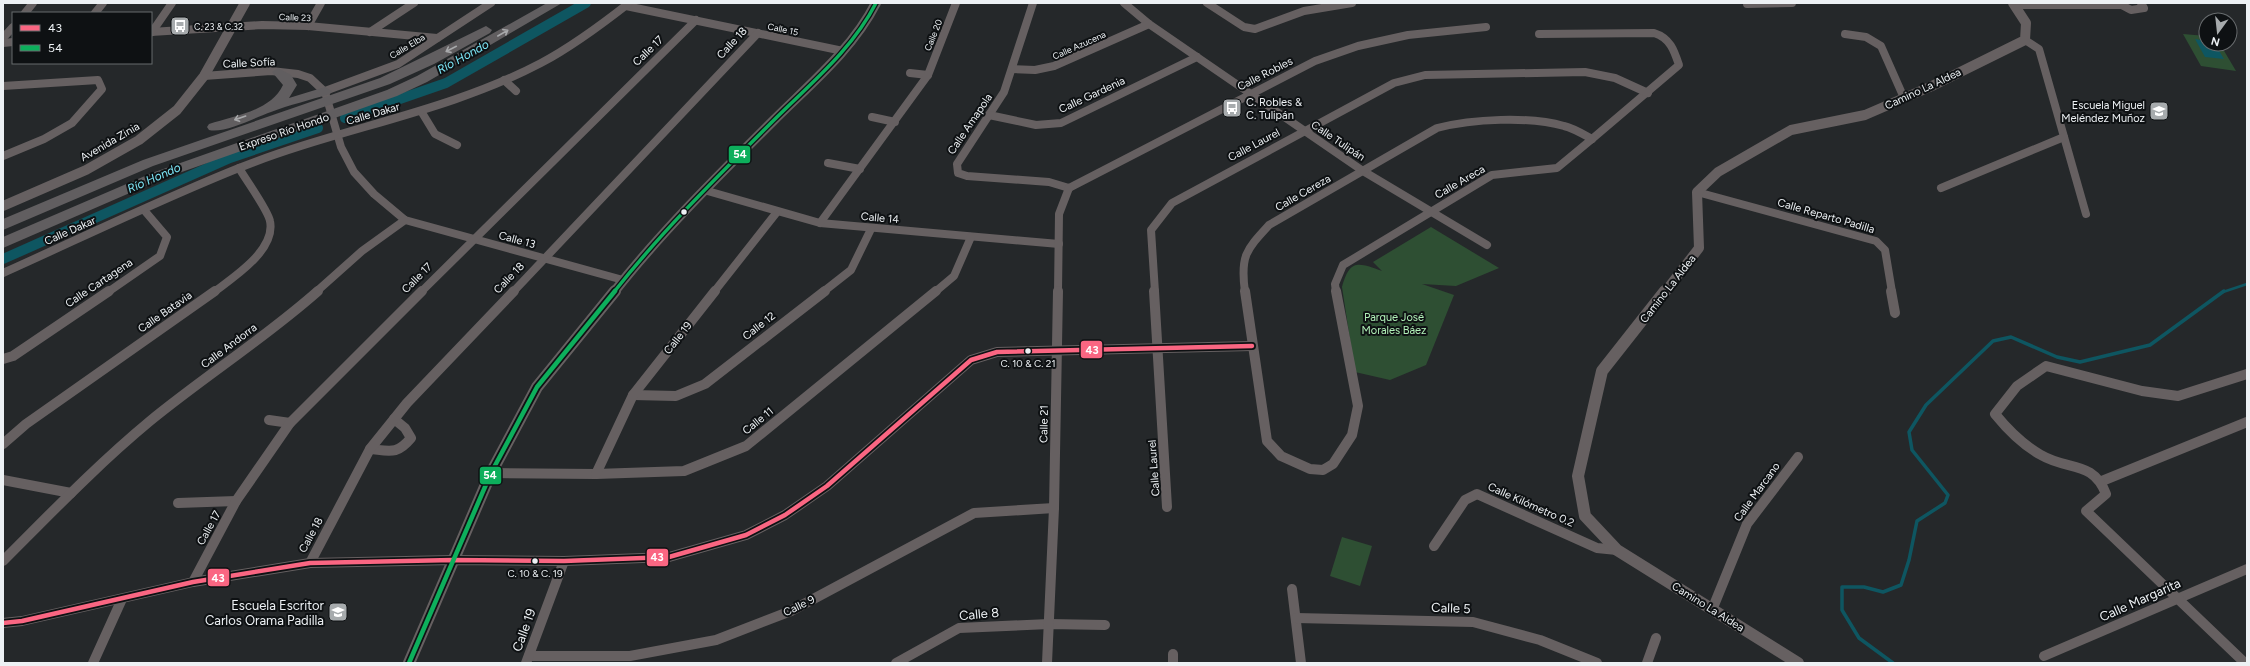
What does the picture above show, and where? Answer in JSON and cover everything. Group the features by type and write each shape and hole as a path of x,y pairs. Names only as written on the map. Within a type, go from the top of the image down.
{"highway":[{"path":"355,99 534,3"},
{"path":"355,99 438,70 556,3"},
{"path":"267,109 289,89 289,82 278,72"},
{"path":"31,213 51,199 147,153 267,109 325,91"},
{"name":"Expreso Río Hondo","path":"3,243 157,176 304,117 355,99"},
{"path":"3,230 146,168 304,117"},
{"path":"3,234 94,193 160,167 304,117"},
{"name":"Expreso Río Hondo","path":"3,225 154,160 304,117"}],"street":[{"path":"26,12 33,3"},
{"path":"96,12 103,3"},
{"path":"152,31 172,3"},
{"name":"Avenida Zinia","path":"3,206 86,170 139,140 177,110 204,76 230,27 245,3"},
{"path":"308,26 320,3"},
{"path":"370,32 414,3"},
{"name":"Calle Elba","path":"325,91 398,64 491,3"},
{"path":"409,663 491,473 537,387 623,280 704,190 843,51 866,22 876,3"},
{"name":"Calle 20","path":"820,223 928,75 956,3"},
{"name":"Calle Amapola","path":"1033,3 1004,92 957,164 958,173 967,176 1049,182 1069,188"},
{"name":"Calle Tulipán","path":"1124,3 1149,24 1363,171 1488,246"},
{"path":"1207,3 1244,27 1255,29 1304,11 1352,3"},
{"path":"1747,4 1792,3"},
{"path":"2014,4 2119,4 2137,11 2144,8 2141,3"},
{"name":"Calle 15","path":"627,4 843,51"},
{"name":"Calle Dakar","path":"3,274 238,168 276,153 421,111 504,80 544,61 580,39 627,4"},
{"path":"2014,4 2026,23 2025,40 2039,49 2086,214"},
{"name":"Calle 17","path":"193,582 236,501 290,423 472,240 696,20"},
{"name":"Calle Azucena","path":"1012,69 1035,70 1054,66 1149,24"},
{"name":"Calle 23","path":"152,32 262,25 308,26 437,38"},
{"name":"Calle Robles","path":"1069,188 1249,93 1315,61 1358,46 1408,35 1486,27"},
{"path":"3,38 12,28"},
{"name":"Calle 18","path":"310,563 370,449 394,419 544,258 758,33"},
{"name":"Calle Areca","path":"1296,463 1310,469 1323,470 1333,464 1352,434 1358,406 1335,284 1344,265 1430,211 1492,175 1557,168 1648,93 1679,65 1671,42 1664,35 1654,33 1539,34"},
{"path":"1844,34 1866,37 1881,46 1904,98"},
{"name":"Camino La Aldea","path":"1798,663 1617,550 1585,516 1578,476 1602,371 1699,248 1697,192 1718,172 1791,130 1865,115 2025,40"},
{"name":"Calle Gardenia","path":"989,115 1036,125 1061,123 1197,57"},
{"name":"Calle Sofía","path":"204,76 278,72 292,73 311,79 325,91"},
{"name":"Calle Laurel","path":"1167,507 1151,230 1172,202 1394,84 1425,75 1585,72 1615,78 1648,93"},
{"path":"910,73 928,75"},
{"path":"3,86 98,80 102,89 72,123 44,139 3,156"},
{"path":"504,80 516,91"},
{"path":"325,91 336,136 349,165 380,200 405,220"},
{"path":"421,111 435,134 458,145"},
{"path":"872,117 895,122"},
{"name":"Calle Cereza","path":"1296,463 1280,456 1267,442 1242,270 1248,248 1269,225 1437,128 1461,122 1541,121 1565,126 1593,139"},
{"path":"1941,188 2064,137"},
{"path":"828,163 860,169"},
{"name":"Calle Batavia","path":"3,444 26,424 233,278 259,254 270,236 270,220 238,168"},
{"name":"Calle 21","path":"1047,663 1054,508 1059,214 1069,188"},
{"name":"Calle 14","path":"704,190 820,223 871,229 1059,244"},
{"name":"Calle Reparto Padilla","path":"1697,192 1876,241 1885,250 1895,313"},
{"name":"Calle Cartagena","path":"3,359 12,356 160,256 167,237 144,210"},
{"name":"Calle 19","path":"596,474 633,395 777,212"},
{"name":"Calle 13","path":"405,220 472,240 623,280"},
{"name":"Calle Andorra","path":"3,561 71,494 150,421 290,315 362,251 405,220"},
{"name":"Calle 12","path":"633,395 676,396 705,384 851,270 871,229"},
{"name":"Calle 11","path":"491,473 596,474 684,471 746,446 954,276 971,237"},
{"path":"3,622 22,621 193,582 310,563 453,560 564,561 669,557 746,535 785,515 827,486 971,360 997,352 1252,346"},
{"path":"2245,663 2176,599 2086,511 2106,494 2102,481 2088,469 2057,463 2006,428 1994,414 2017,386 2046,366 2142,391 2178,396 2247,374"},
{"path":"370,449 394,452 405,445 411,438 405,428 394,419"},
{"path":"270,420 290,423"},
{"path":"2102,481 2247,422"},
{"name":"Calle Marcano","path":"1712,610 1747,524 1798,456"},
{"path":"3,480 71,494"},
{"name":"Calle Kilómetro 0.2","path":"1434,546 1465,500 1477,494 1597,548 1617,550"},
{"path":"178,503 236,501"},
{"name":"Calle 9","path":"528,660 630,656 716,640 791,611 974,512 1054,508"},
{"name":"Calle 19","path":"528,660 564,561"},
{"name":"Calle Margarita","path":"2044,656 2247,569"},
{"path":"1292,589 1301,663"},
{"path":"93,663 122,599"},
{"name":"Calle 5","path":"1296,618 1473,622 1540,640 1597,663"},
{"name":"Calle 8","path":"896,663 959,628 1049,624 1105,625"},
{"path":"1647,663 1656,638"}],"green space":[{"path":"2183,34 2198,35 2198,52 2225,52 2236,71 2201,66"},
{"name":"Parque José Morales Báez","path":"1431,227 1499,268 1456,286 1422,284 1454,295 1426,365 1390,380 1355,372 1342,287 1348,271 1356,265 1361,265 1382,271 1373,262"},
{"path":"1342,537 1372,546 1360,586 1330,576"}],"water":[{"path":"2202,52 2220,52 2224,59 2205,57"}],"waterway":[{"name":"Río Hondo","path":"345,118 446,83 586,3"},
{"name":"Río Hondo","path":"3,259 230,158 318,128"},
{"path":"2223,292 2247,284"},
{"path":"1893,663 1859,638 1842,610 1842,587 1864,587 1883,592 1901,585 1909,560 1917,521 1945,503 1948,495 1912,450 1909,432 1926,405 1993,341 2011,337 2057,357 2080,362 2150,345 2224,291"}],"transit line":[{"name":"54","path":"409,663 491,473 537,387 623,280 704,190 843,51 866,22 876,3"},
{"name":"43","path":"3,623 22,621 193,582 310,563 453,560 564,561 669,557 746,535 785,515 827,486 971,360 997,352 1252,346"}],"place":[{"name":"C. 23 & C.32","path":"180,26"},
{"name":"C. Robles & C. Tulipán","path":"1232,108"},
{"name":"Escuela Miguel Meléndez Muñoz","path":"2159,111"},
{"name":"C. 10 & C. 21","path":"1028,351"},
{"name":"C. 10 & C. 19","path":"535,561"},
{"name":"Escuela Escritor Carlos Orama Padilla","path":"338,612"}]}
